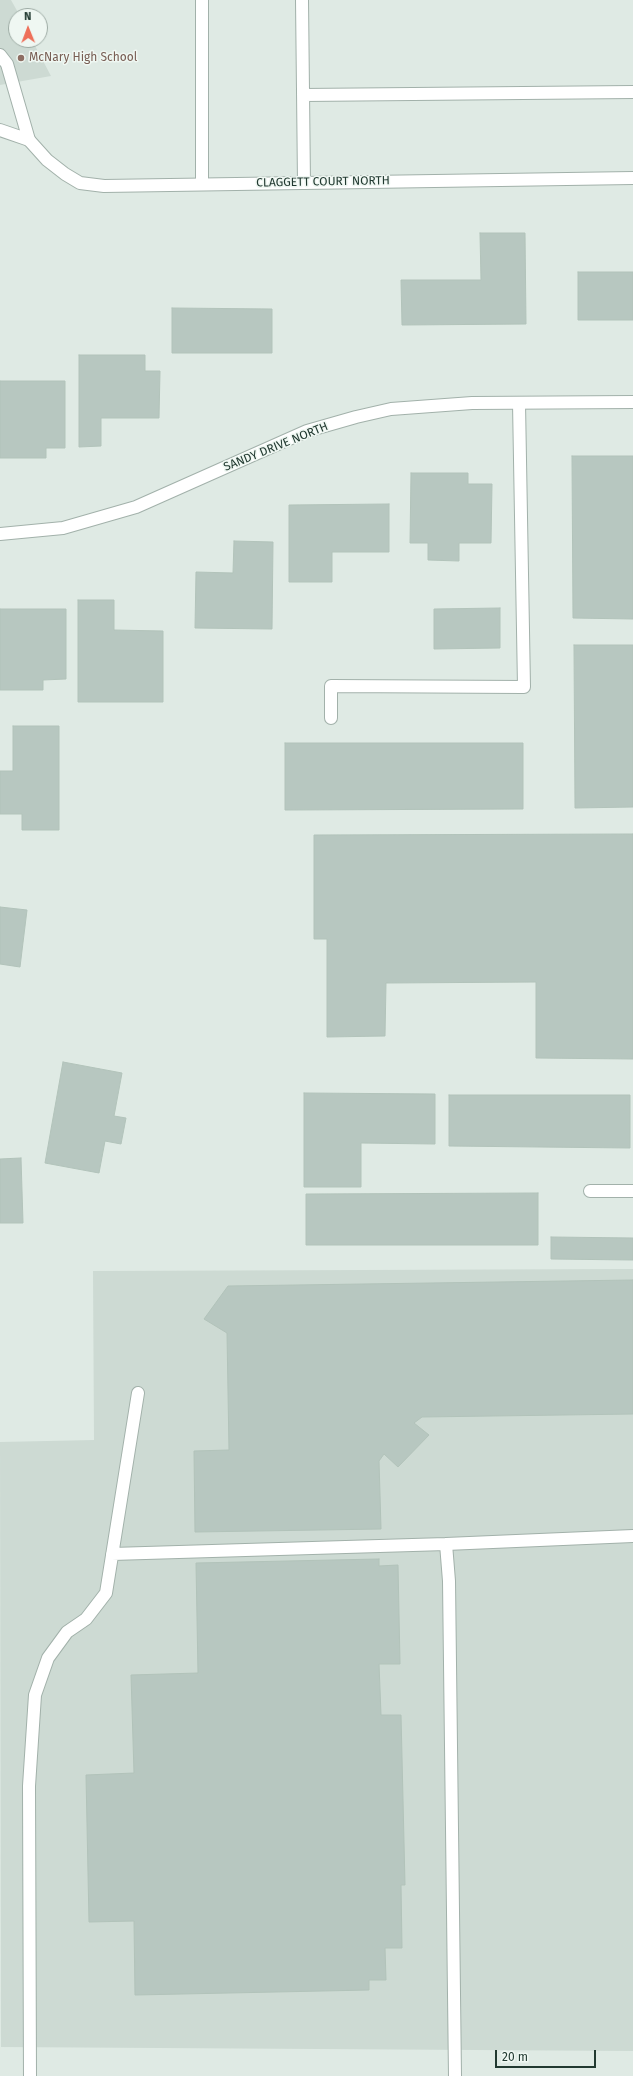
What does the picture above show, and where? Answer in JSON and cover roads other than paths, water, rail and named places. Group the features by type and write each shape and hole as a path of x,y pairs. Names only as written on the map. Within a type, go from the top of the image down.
{"street":[{"path":"202,0 202,184"},
{"path":"302,0 304,183"},
{"path":"0,55 7,64 29,140"},
{"path":"303,95 633,92"},
{"path":"0,130 29,140"},
{"name":"CLAGGETT COURT NORTH","path":"29,140 47,160 80,183 104,186 633,178"},
{"name":"SANDY DRIVE NORTH","path":"0,534 62,528 136,507 306,432 356,417 391,409 519,403 633,402"},
{"path":"331,718 331,686 524,687 519,403"},
{"path":"590,1191 633,1191"},
{"path":"30,2076 29,1786 35,1695 48,1658 67,1632 86,1619 106,1593 138,1393"},
{"path":"112,1554 446,1544 633,1536"},
{"path":"446,1544 449,1581 455,2076"}],"place":[{"name":"McNary High School","path":"21,58"}]}
